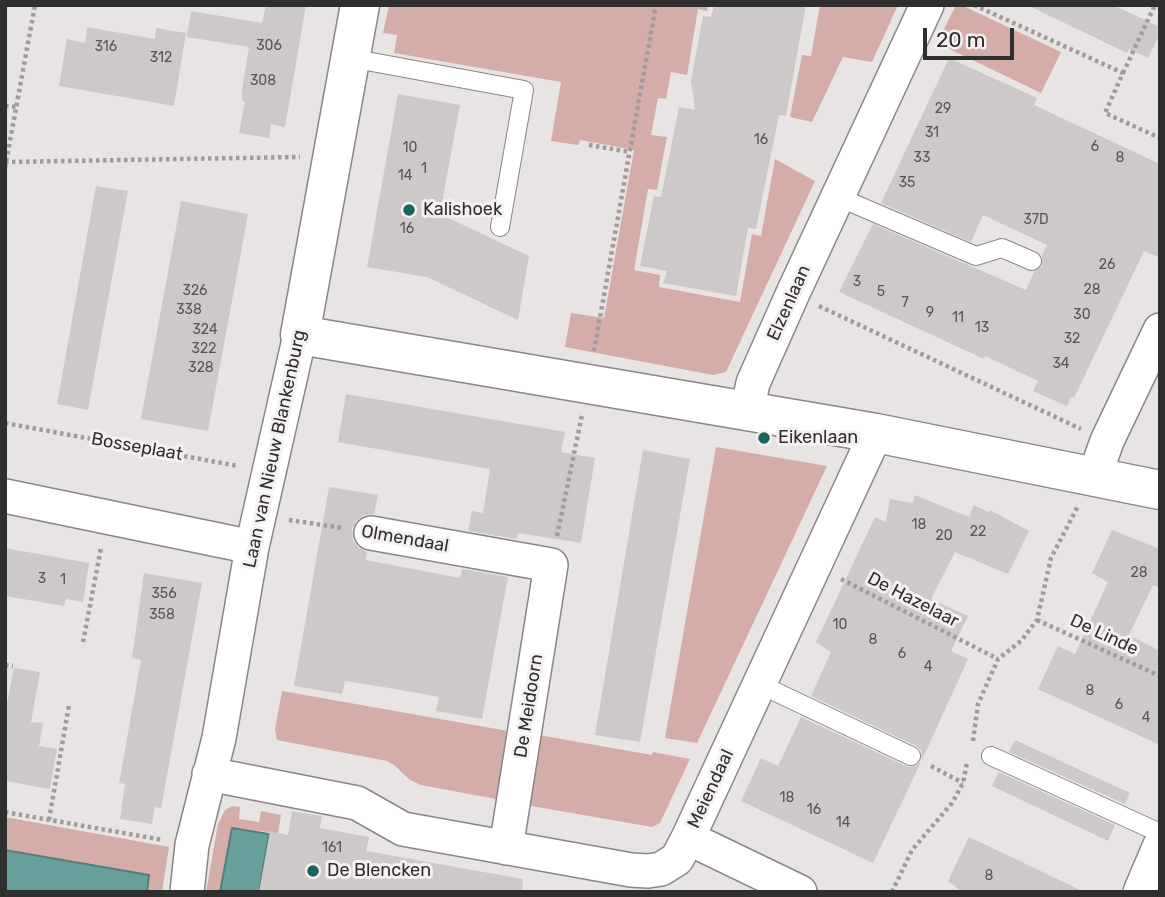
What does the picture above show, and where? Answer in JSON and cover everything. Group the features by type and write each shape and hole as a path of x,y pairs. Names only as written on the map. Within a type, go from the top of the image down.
{"street":[{"name":"Laan van Nieuw Blankenburg","path":"187,892 192,845 219,738 252,547 300,335 359,5"},
{"name":"Elzenlaan","path":"747,411 753,383 927,5"},
{"path":"300,335 876,433 1160,490"},
{"path":"1094,478 1107,441 1154,343"},
{"name":"Meiendaal","path":"209,775 357,803 403,829 631,870 661,869 677,859 688,838 876,433"},
{"path":"5,496 252,547"},
{"name":"Olmendaal","path":"371,533 551,565"},
{"name":"De Meidoorn","path":"506,848 551,565"},
{"path":"688,838 800,892"},
{"path":"1140,892 1160,845"}],"lane":[{"path":"350,58 524,90 500,227"},
{"path":"838,197 976,256 1002,248 1032,261"},
{"path":"760,684 911,756"},
{"path":"991,756 1160,833"}],"path":[{"path":"35,5 6,164 332,156"},
{"path":"551,565 588,385 656,5"},
{"path":"974,5 1123,73"},
{"path":"1155,5 1105,113 1160,138"},
{"path":"5,106 16,107"},
{"path":"589,145 630,152"},
{"path":"793,293 1107,441"},
{"name":"Bosseplaat","path":"5,423 269,471"},
{"path":"972,748 978,704 999,659 1021,641 1037,620 1051,558 1094,478"},
{"name":"Olmendaal","path":"259,515 371,533"},
{"path":"83,642 107,516"},
{"name":"De Hazelaar","path":"815,565 999,659"},
{"name":"De Linde","path":"1037,620 1160,676"},
{"path":"5,665 13,666"},
{"path":"49,820 69,705"},
{"path":"892,892 912,850 952,803 962,783 970,755"},
{"path":"911,756 962,783"},
{"path":"5,812 192,845"}],"shaded area":[{"path":"389,5 708,5 707,11 698,9 687,75 671,72 666,99 658,98 651,135 667,137 657,190 648,189 634,270 660,275 659,287 740,302 752,234 761,236 775,159 815,181 726,372 713,375 565,347 571,313 604,318 634,150 580,140 578,145 551,141 561,82 394,53 397,35 383,33"},
{"path":"820,5 898,5 872,62 843,57 812,122 790,117 802,55 811,56"},
{"path":"956,5 1061,52 1041,93 937,43"},
{"path":"716,447 827,466 697,743 665,738"},
{"path":"282,691 508,731 496,799 421,785 410,780 387,761 277,740 275,729"},
{"path":"533,734 690,759 660,823 652,827 520,804"},
{"path":"232,806 240,807 239,819 259,822 261,811 281,815 278,833 232,828 220,892 206,892 218,824 225,810"},
{"path":"5,817 169,847 162,892 147,892 149,875 5,849"}],"water":[{"path":"232,828 269,834 259,892 220,892"},
{"path":"5,850 149,875 147,892 5,892"}],"building":[{"path":"266,5 306,5 285,127 271,124 269,138 239,133 245,101 242,101 242,90 249,47 187,37 191,11 262,23"},
{"path":"714,5 806,5 786,116 779,115 756,229 748,228 736,296 663,283 667,271 640,266 654,196 661,197 679,107 695,110 691,81 703,16 711,17"},
{"path":"1027,5 1113,5 1160,27 1160,34 1148,58 1129,49 1127,53"},
{"path":"87,27 155,39 156,28 186,33 174,106 59,86 67,39 85,43"},
{"path":"949,58 1037,98 1034,105 1160,164 1160,258 1144,251 1074,398 1071,397 1067,406 1033,391 1038,381 839,292 873,224 1026,290 1034,272 1042,266 1042,255 1047,245 983,215 971,242 881,203"},
{"name":"Kalishoek","path":"398,94 460,105 440,214 529,256 518,320 427,277 367,267"},
{"path":"96,186 128,191 88,410 57,404"},
{"path":"181,201 248,214 208,431 141,419"},
{"path":"346,394 565,432 561,452 595,458 581,543 518,533 517,539 468,531 472,511 483,513 490,469 338,442"},
{"path":"643,450 690,459 640,742 595,735"},
{"path":"329,487 378,495 374,514 364,515 352,529 353,540 367,552 366,560 460,578 462,569 508,577 482,719 436,711 439,697 389,688 345,681 342,694 294,686"},
{"path":"915,495 969,517 974,505 989,512 990,510 1029,531 1008,574 955,552 931,599 968,616 951,651 968,659 922,760 921,750 916,746 811,696 831,652 816,642 875,517 886,522 890,499 912,503"},
{"path":"1112,530 1160,549 1160,588 1153,585 1129,635 1160,651 1160,745 1038,689 1058,646 1075,654 1108,582 1092,573"},
{"path":"5,548 89,563 83,602 66,599 64,606 5,596"},
{"path":"144,573 202,583 161,808 155,807 152,824 120,819 125,784 119,783 141,660 132,658"},
{"path":"14,668 40,672 31,722 43,723 39,746 57,749 50,789 5,781 5,713"},
{"path":"801,717 906,766 913,767 921,762 873,863 741,801 761,758 778,766"},
{"path":"1015,740 1130,793 1125,804 1009,752"},
{"path":"999,772 1115,825 1108,841 992,786"},
{"path":"292,811 322,816 320,828 369,837 366,851 523,879 522,892 259,892 270,831 288,835"},
{"path":"969,837 1084,892 962,892 948,881"}],"place":[{"name":"Kalishoek","path":"409,210"},
{"name":"Eikenlaan","path":"764,438"},
{"name":"De Blencken","path":"313,871"}]}
